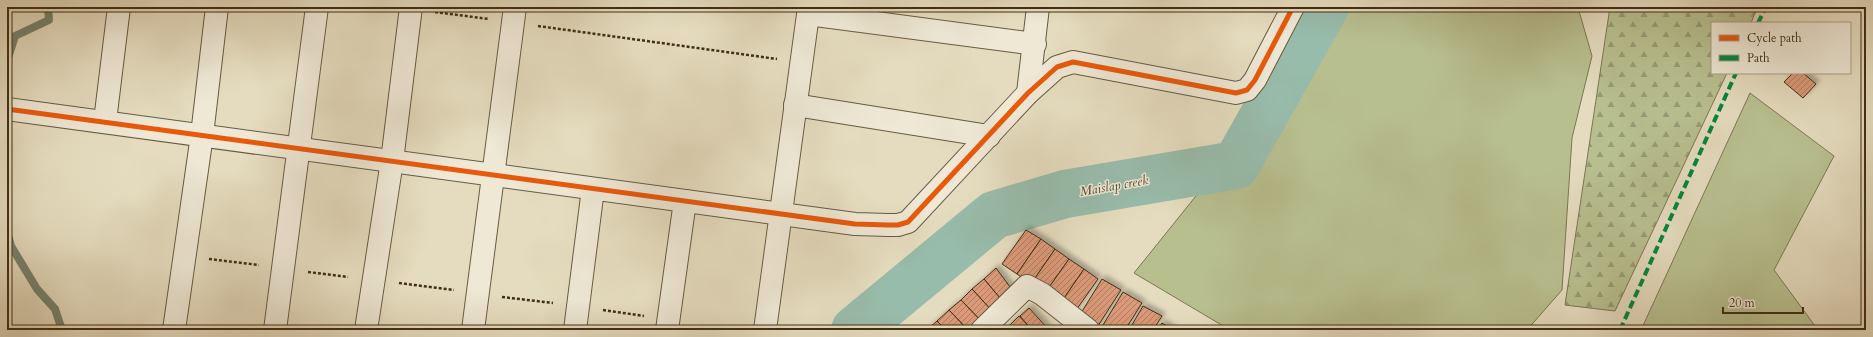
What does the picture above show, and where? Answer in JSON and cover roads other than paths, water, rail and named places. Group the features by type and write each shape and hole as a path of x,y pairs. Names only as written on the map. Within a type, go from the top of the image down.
{"street":[{"path":"105,121 119,7"},
{"path":"174,330 202,135 217,7"},
{"path":"275,330 317,7"},
{"path":"1028,93 1038,7"},
{"path":"7,109 105,121 855,224 898,225 908,222 1028,93 1057,67 1073,62 1236,93 1247,90 1255,80 1293,7"},
{"path":"366,330 392,161 411,8"},
{"path":"765,330 808,10 1034,44"},
{"path":"473,330 514,15"},
{"path":"795,105 989,136"},
{"path":"575,330 592,189"},
{"path":"667,325 685,201"},
{"path":"982,330 1027,286 1042,294 1088,330"}],"waterway":[{"path":"7,61 15,36 49,20 48,7"},
{"name":"Maislap creek","path":"855,330 994,215 1065,194 1236,165 1325,7"},
{"path":"7,231 11,246 37,289 55,309 62,330"}]}
